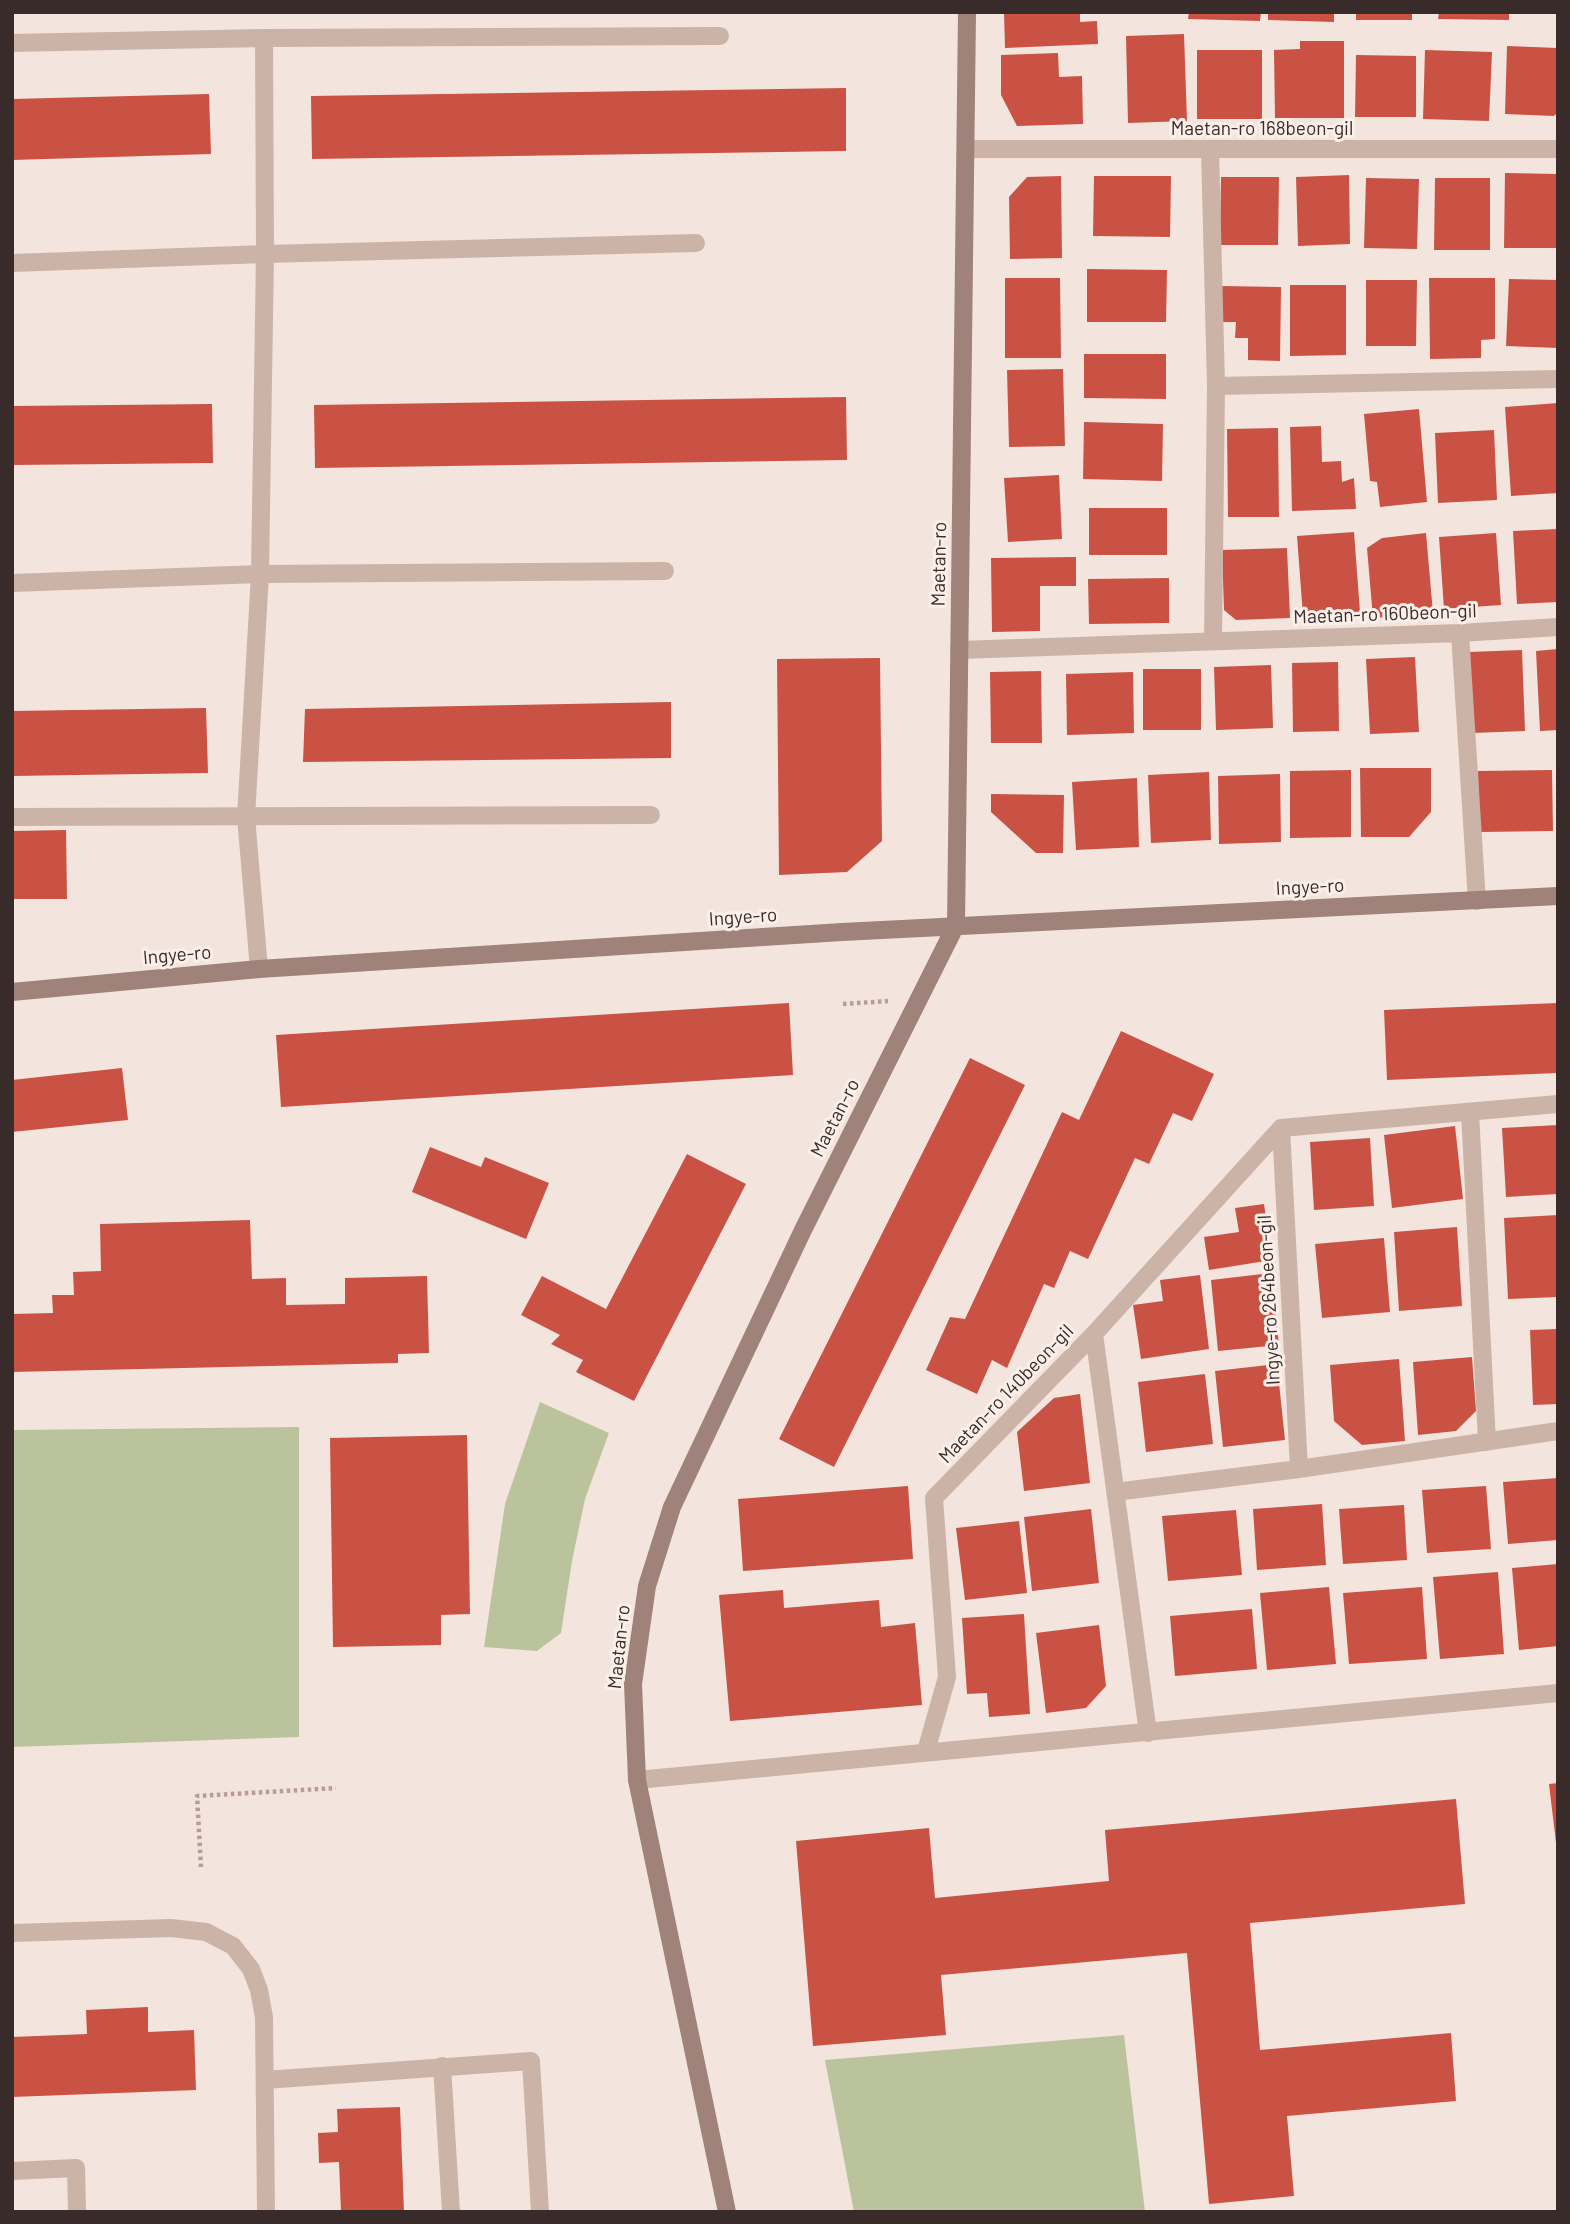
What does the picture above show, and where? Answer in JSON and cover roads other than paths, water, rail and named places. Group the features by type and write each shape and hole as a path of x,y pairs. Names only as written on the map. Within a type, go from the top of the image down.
{"street":[{"name":"Maetan-ro","path":"727,2212 637,1780 633,1684 647,1586 672,1507 803,1230 956,925 967,12"},
{"path":"12,43 264,38 720,36"},
{"path":"259,969 246,817 261,574 265,254 264,38"},
{"name":"Maetan-ro 168beon-gil","path":"966,149 1558,149"},
{"path":"1210,150 1216,386 1213,641"},
{"path":"12,263 696,243"},
{"path":"1216,386 1558,379"},
{"path":"12,583 261,574 664,571"},
{"name":"Maetan-ro 160beon-gil","path":"959,650 1460,633 1558,627"},
{"path":"1460,633 1478,901"},
{"path":"12,817 651,816"},
{"name":"Ingye-ro","path":"12,992 259,969 956,925 1558,896"},
{"path":"1094,1334 1281,1128 1558,1104"},
{"path":"1470,1112 1487,1442"},
{"name":"Ingye-ro 264beon-gil","path":"1281,1128 1299,1469"},
{"name":"Maetan-ro 140beon-gil","path":"1094,1334 1148,1732"},
{"name":"Maetan-ro 140beon-gil","path":"926,1751 947,1676 934,1498 1094,1334"},
{"path":"1115,1492 1558,1432"},
{"path":"637,1780 1558,1693"},
{"path":"12,1933 171,1928 206,1932 233,1946 251,1969 259,1990 264,2017 266,2212"},
{"path":"265,2080 531,2062 540,2212"},
{"path":"442,2066 451,2212"},
{"path":"12,2171 76,2168 77,2212"}]}
